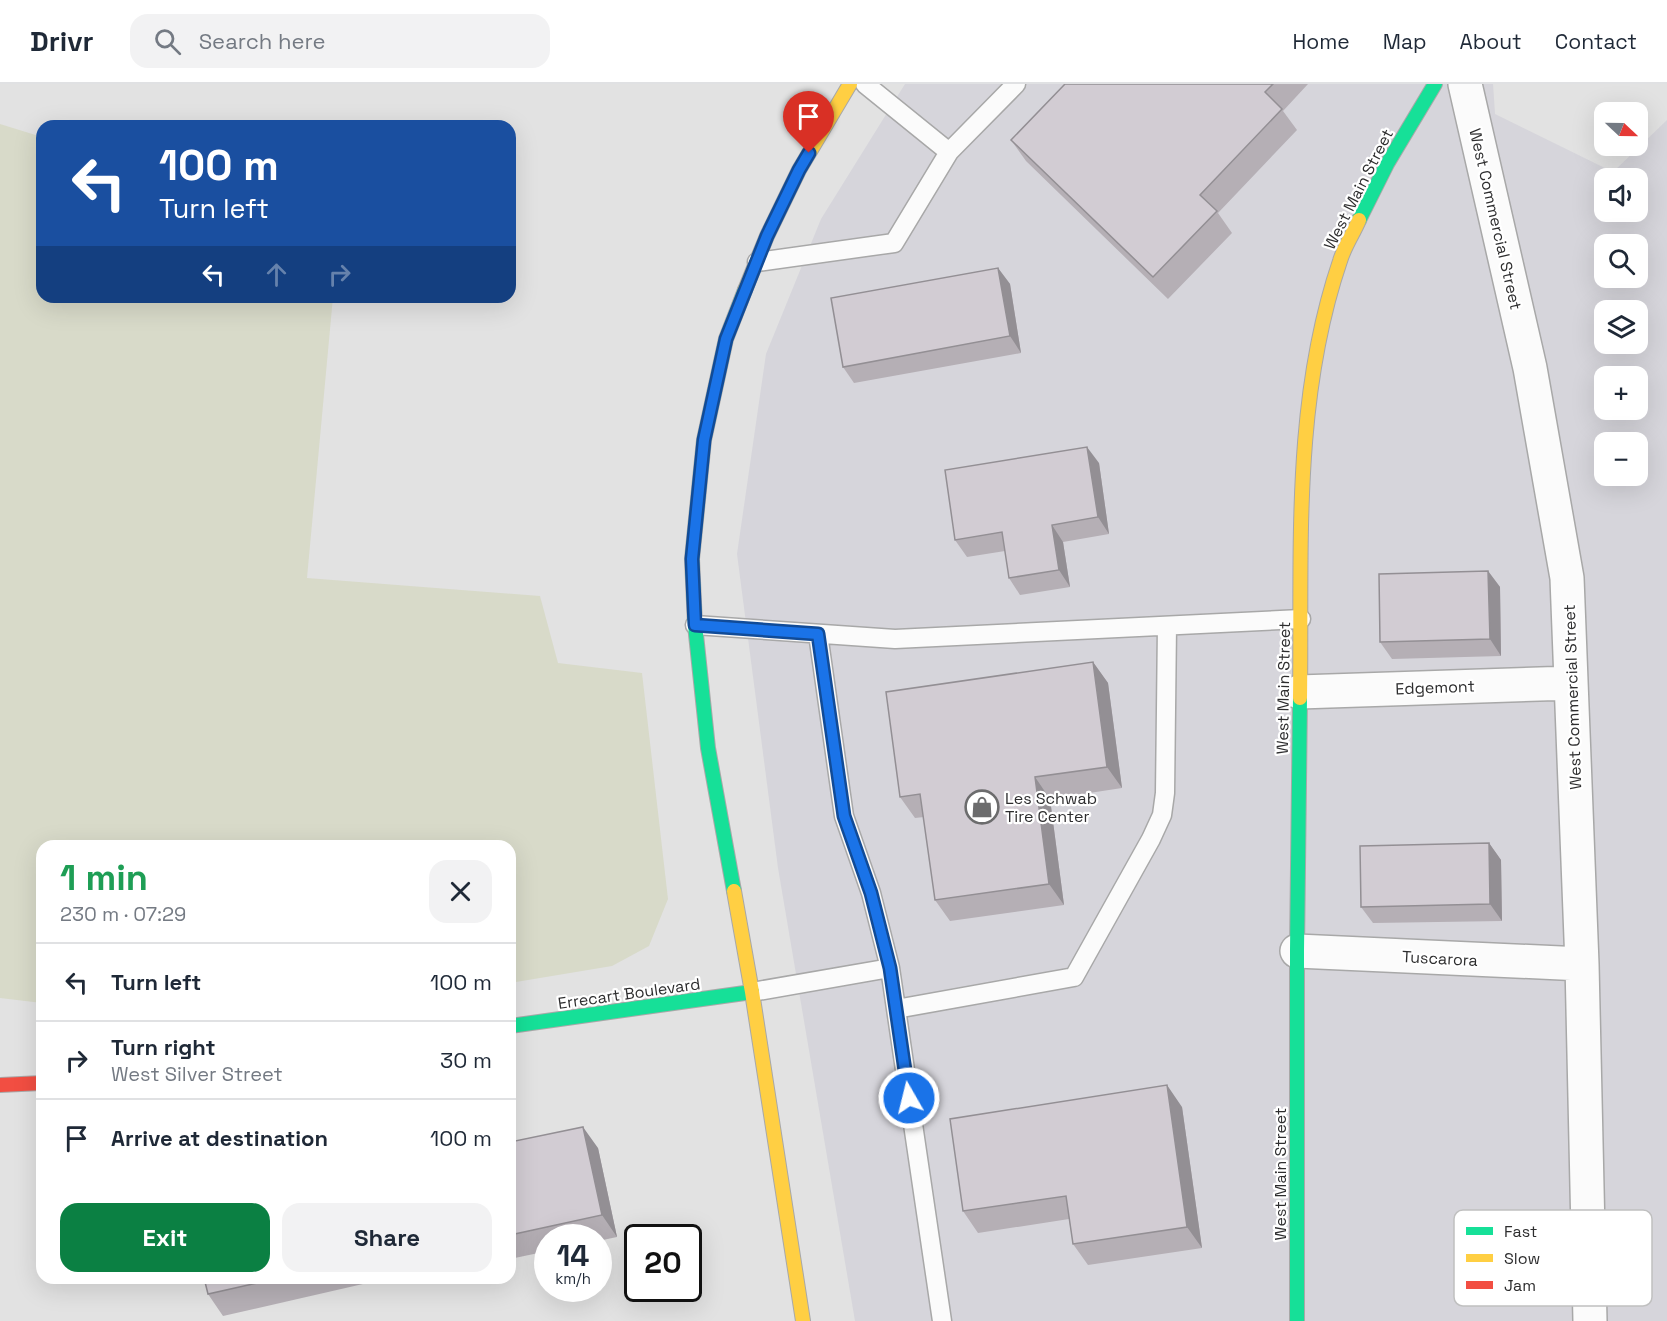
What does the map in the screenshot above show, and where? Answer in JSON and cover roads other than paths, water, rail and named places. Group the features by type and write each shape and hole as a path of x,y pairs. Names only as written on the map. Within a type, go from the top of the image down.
{"street":[{"path":"803,1321 752,992 708,748 695,625 692,559 704,440 726,339 757,262 799,170 850,84"},
{"name":"West Main Street","path":"1297,1321 1297,951 1303,447 1313,362 1340,260 1387,164 1435,84"},
{"name":"West Commercial Street","path":"1465,84 1530,368 1567,578 1582,964 1588,1210"},
{"name":"Edgemont","path":"1299,692 1571,683"},
{"name":"Tuscarora","path":"1297,951 1582,964"},
{"name":"Errecart Boulevard","path":"516,1025 752,992"},
{"path":"0,1085 36,1083"},
{"name":"West Commercial Street","path":"1590,1306 1590,1321"}],"lane":[{"path":"866,84 949,152"},
{"path":"757,262 894,243 949,152 1016,84"},
{"path":"695,625 895,639 1301,619"},
{"path":"896,1009 1074,977 1162,815 1165,793 1167,626"},
{"path":"818,634 844,816 871,893 890,968 942,1321"},
{"path":"752,992 890,968"}],"place":[{"name":"Les Schwab Tire Center","path":"982,807"}]}
